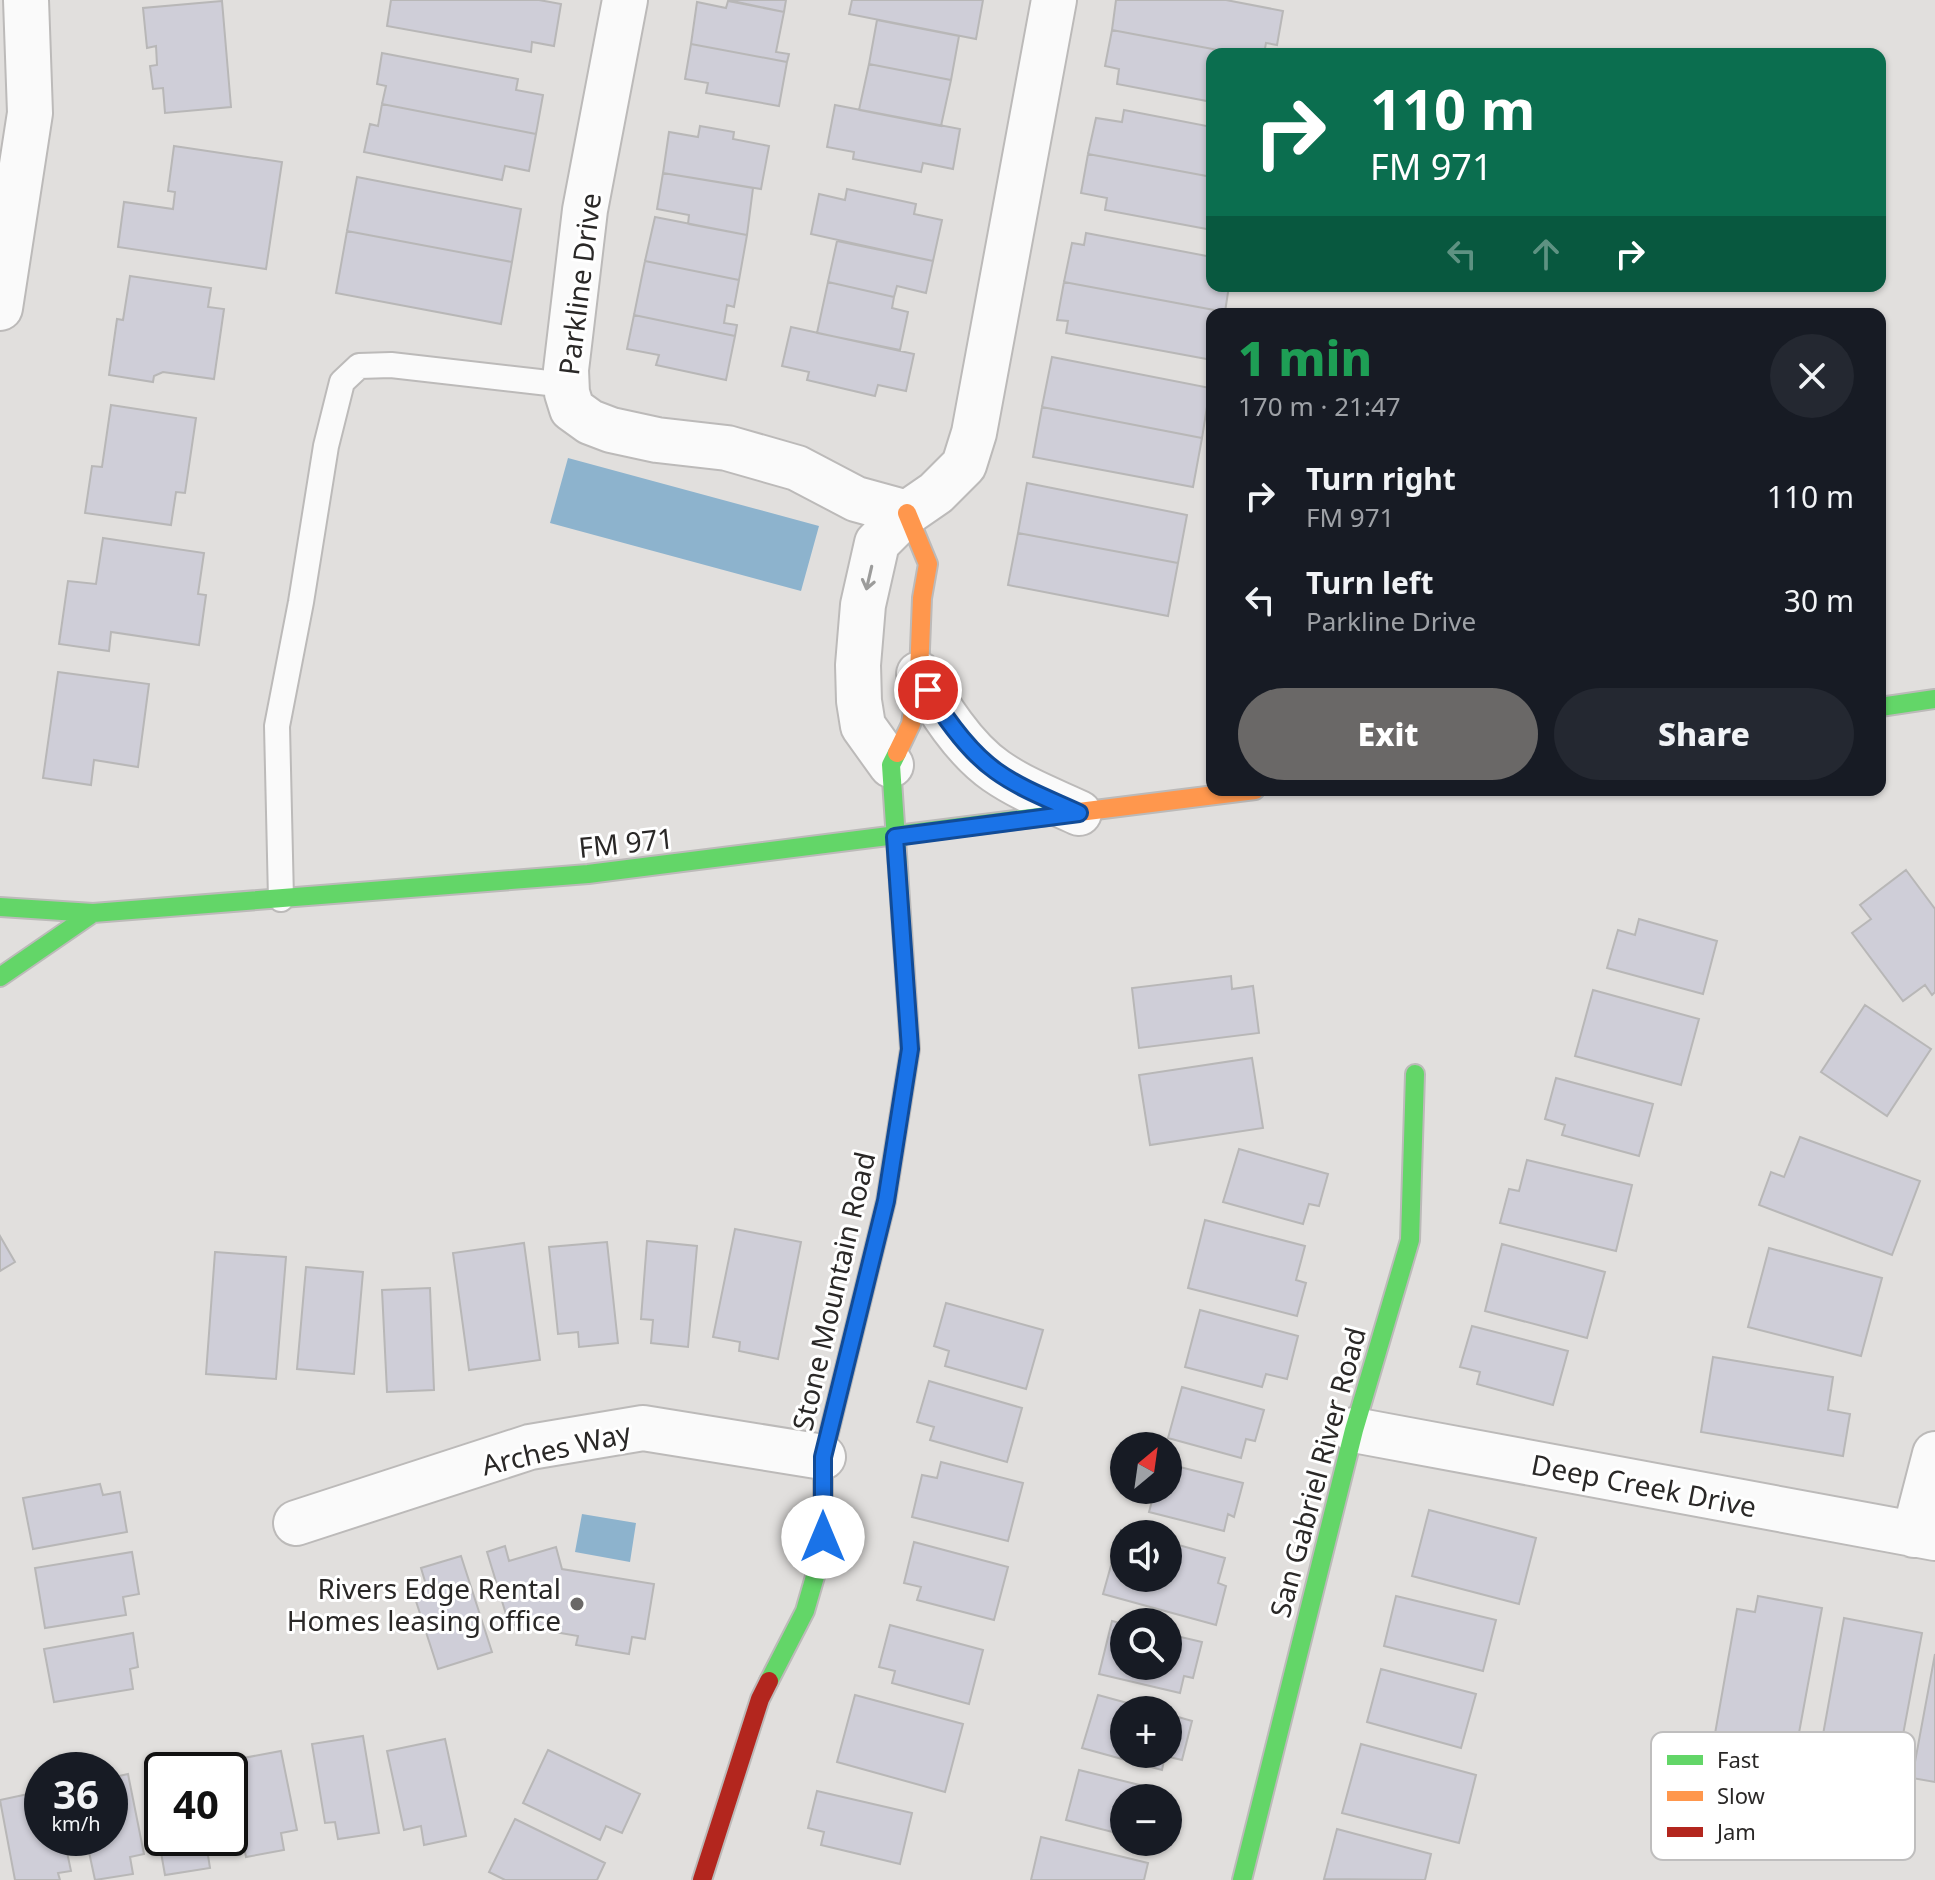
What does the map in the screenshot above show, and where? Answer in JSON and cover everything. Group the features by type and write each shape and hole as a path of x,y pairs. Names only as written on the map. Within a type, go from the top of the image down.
{"street":[{"path":"0,308 30,113 26,0"},
{"name":"Parkline Drive","path":"625,0 585,210 566,385 572,409 590,422 611,430 657,440 727,448 797,468 856,499 907,513"},
{"path":"891,765 863,726 858,665 863,605 877,543 964,465 974,433 1054,0"},
{"path":"895,837 891,765 911,724 919,674 922,598 928,564 907,513"},
{"path":"919,674 954,729 993,769 1024,788 1079,813"},
{"path":"1886,706 1935,699"},
{"name":"FM 971","path":"0,907 93,913 588,874 1209,796"},
{"name":"Stone Mountain Road","path":"702,1880 760,1699 805,1611 813,1586 823,1537 823,1457 886,1201 910,1049 895,837"},
{"path":"0,977 93,913"},
{"name":"San Gabriel River Road","path":"1242,1880 1354,1430 1410,1240 1415,1074"},
{"name":"Arches Way","path":"296,1523 530,1447 643,1428 823,1457"},
{"name":"Deep Creek Drive","path":"1354,1430 1924,1537"},
{"path":"1924,1537 1935,1454"}],"lane":[{"path":"281,899 277,726 326,446 342,382 359,366 391,365 566,385"}],"water":[{"path":"568,458 819,526 801,591 550,523"},
{"path":"582,1514 636,1523 630,1562 575,1552"}],"building":[{"path":"391,0 539,0 561,4 554,46 532,42 531,52 387,26"},
{"path":"728,0 786,0 784,12"},
{"path":"852,0 983,0 976,39 849,14"},
{"path":"1116,0 1226,0 1283,11 1277,45 1266,43 1265,48 1207,48 1112,30"},
{"path":"222,1 231,107 165,113 163,88 153,89 150,66 157,65 156,46 147,48 143,8"},
{"path":"728,1 784,12 776,52 789,54 787,62 691,44 697,2 726,8"},
{"path":"877,20 959,36 951,80 869,64"},
{"path":"1112,30 1207,48 1206,101 1117,84 1119,69 1105,66"},
{"path":"691,44 787,62 779,106 706,93 708,83 685,79"},
{"path":"382,53 518,79 516,90 543,95 536,134 382,104 386,86 377,84"},
{"path":"869,64 951,80 941,126 859,110"},
{"path":"382,104 536,134 529,171 505,166 502,180 364,152 370,124 378,126"},
{"path":"835,105 960,129 953,169 923,163 921,172 853,159 854,152 827,147"},
{"path":"1124,110 1206,126 1206,176 1088,154 1096,118 1122,122"},
{"path":"700,126 734,132 733,139 769,146 761,189 663,173 669,132 698,137"},
{"path":"174,146 282,162 266,269 118,247 124,202 173,209 175,192 168,191"},
{"path":"1088,154 1206,176 1206,229 1105,210 1107,198 1081,193"},
{"path":"663,173 753,188 747,235 688,224 689,215 657,209"},
{"path":"357,177 521,209 512,262 347,231"},
{"path":"847,189 916,204 914,214 942,220 933,261 811,234 819,194 845,200"},
{"path":"655,217 747,235 739,280 645,261"},
{"path":"347,231 512,262 501,324 336,293"},
{"path":"1086,233 1206,256 1206,292 1228,292 1226,308 1206,308 1064,282 1072,243 1084,245"},
{"path":"837,241 933,261 926,293 897,286 894,297 828,282"},
{"path":"645,261 739,280 734,307 727,305 724,323 737,325 735,336 634,315"},
{"path":"130,276 211,288 208,307 224,309 214,379 163,372 154,376 153,382 109,375 117,319 123,320"},
{"path":"828,282 894,297 892,308 908,312 900,350 817,333"},
{"path":"1064,282 1206,308 1206,359 1066,333 1068,321 1057,320"},
{"path":"634,315 735,336 726,380 656,365 659,355 627,349"},
{"path":"791,327 914,354 906,391 878,385 875,396 807,380 809,372 782,366"},
{"path":"1052,357 1206,387 1202,438 1042,407"},
{"path":"111,405 196,418 185,493 176,492 171,525 85,513 92,466 102,467"},
{"path":"1042,407 1202,438 1193,487 1033,457"},
{"path":"1027,483 1187,515 1178,563 1018,533"},
{"path":"1018,533 1178,563 1168,616 1008,585"},
{"path":"103,538 204,553 198,594 206,595 199,645 111,632 109,651 59,644 68,581 96,584"},
{"path":"58,672 149,684 138,767 94,760 91,785 43,778"},
{"path":"1906,870 1935,909 1935,992 1932,995 1925,985 1903,1001 1852,933 1871,919 1860,905"},
{"path":"1639,919 1717,941 1703,994 1607,968 1618,930 1635,935"},
{"path":"1231,976 1232,989 1253,986 1259,1033 1139,1048 1132,988"},
{"path":"1593,990 1699,1019 1681,1085 1575,1056"},
{"path":"1865,1005 1931,1049 1887,1116 1821,1072"},
{"path":"1252,1058 1263,1128 1150,1145 1139,1075"},
{"path":"1556,1078 1653,1104 1639,1156 1562,1135 1565,1125 1545,1119"},
{"path":"1800,1137 1920,1181 1892,1255 1759,1205 1771,1172 1784,1177"},
{"path":"1239,1149 1328,1174 1319,1206 1309,1204 1303,1224 1223,1202"},
{"path":"1527,1160 1632,1185 1616,1251 1500,1223 1509,1189 1519,1191"},
{"path":"1205,1220 1305,1246 1296,1280 1306,1283 1297,1316 1188,1288"},
{"path":"735,1229 801,1242 778,1359 739,1351 740,1342 713,1337"},
{"path":"0,1236 15,1262 0,1271"},
{"path":"647,1241 697,1246 688,1347 651,1343 653,1320 641,1319"},
{"path":"607,1242 618,1343 579,1347 578,1332 558,1334 549,1247"},
{"path":"524,1243 540,1360 469,1370 453,1253"},
{"path":"1502,1244 1605,1272 1587,1338 1485,1311"},
{"path":"1769,1248 1882,1278 1861,1356 1748,1327"},
{"path":"215,1252 286,1257 276,1379 206,1374"},
{"path":"306,1267 363,1272 354,1374 297,1369"},
{"path":"430,1288 434,1390 387,1392 382,1290"},
{"path":"946,1303 1043,1330 1026,1389 945,1366 949,1351 934,1346"},
{"path":"1200,1310 1298,1336 1287,1379 1266,1374 1262,1387 1185,1367"},
{"path":"1472,1326 1568,1351 1553,1405 1477,1384 1480,1372 1460,1367"},
{"path":"1713,1357 1833,1377 1828,1410 1850,1414 1843,1456 1701,1432"},
{"path":"929,1381 1022,1408 1007,1462 930,1440 934,1427 917,1422"},
{"path":"1182,1387 1264,1410 1255,1441 1246,1439 1241,1458 1182,1442 1182,1432 1170,1432"},
{"path":"941,1462 1023,1483 1008,1541 912,1517 922,1475 937,1478"},
{"path":"1182,1468 1243,1483 1234,1517 1228,1514 1224,1531 1149,1512 1151,1504 1182,1504"},
{"path":"100,1484 103,1495 120,1492 127,1532 33,1549 23,1498"},
{"path":"1429,1510 1536,1538 1519,1604 1412,1576"},
{"path":"914,1542 1008,1567 994,1620 917,1600 921,1587 904,1583"},
{"name":"Rivers Edge Rental Homes leasing office","path":"505,1546 509,1561 556,1547 562,1569 654,1584 645,1639 632,1637 629,1654 576,1645 578,1636 509,1624 487,1552"},
{"path":"1182,1546 1225,1558 1218,1583 1226,1586 1216,1625 1182,1616 1182,1608 1154,1608 1103,1594 1110,1569 1110,1592 1182,1592"},
{"path":"132,1552 139,1594 123,1597 126,1615 45,1628 35,1568"},
{"path":"461,1556 492,1652 438,1669 413,1592 427,1588 421,1568"},
{"path":"1396,1596 1496,1620 1483,1671 1384,1646"},
{"path":"1758,1596 1822,1608 1799,1732 1715,1732 1737,1609 1755,1612"},
{"path":"1844,1618 1922,1633 1904,1732 1823,1732"},
{"path":"890,1625 983,1650 969,1704 892,1683 895,1671 879,1667"},
{"path":"1110,1629 1110,1677 1099,1674"},
{"path":"133,1633 138,1667 130,1669 133,1689 54,1702 44,1649"},
{"path":"1182,1637 1202,1642 1193,1678 1184,1676 1180,1693 1125,1680 1182,1680"},
{"path":"1935,1654 1935,1782 1915,1779 1915,1762"},
{"path":"1381,1669 1476,1694 1461,1748 1367,1722"},
{"path":"855,1695 963,1724 945,1792 837,1762"},
{"path":"1098,1695 1110,1698 1110,1756 1082,1748"},
{"path":"1182,1718 1192,1721 1182,1760"},
{"path":"363,1736 379,1833 338,1839 335,1822 325,1823 312,1744"},
{"path":"445,1739 466,1836 424,1845 421,1826 404,1830 387,1751"},
{"path":"1361,1744 1476,1775 1459,1843 1342,1813"},
{"path":"548,1750 640,1794 622,1833 606,1826 600,1840 523,1803"},
{"path":"281,1751 297,1830 281,1833 284,1850 246,1857 248,1856 248,1757"},
{"path":"1079,1770 1136,1784 1110,1784 1110,1831 1066,1820"},
{"path":"128,1774 144,1854 130,1857 133,1874 95,1880 90,1856 128,1856"},
{"path":"817,1791 912,1813 900,1864 821,1845 824,1832 808,1828"},
{"path":"24,1795 24,1856 68,1856 71,1871 58,1873 60,1880 15,1880 0,1800"},
{"path":"515,1819 605,1863 597,1880 505,1880 489,1872"},
{"path":"1337,1829 1431,1854 1425,1880 1324,1879"},
{"path":"1041,1837 1148,1863 1144,1880 1031,1880"},
{"path":"162,1856 208,1856 210,1868 165,1875"}],"traffic: fast":[{"path":"1886,706 1935,699"},
{"path":"769,1681 805,1611 816,1573 823,1537 823,1457 886,1201 910,1049 891,765 897,753"},
{"path":"0,907 93,913 588,874 1055,815"},
{"path":"0,977 93,913"},
{"path":"1242,1880 1354,1430 1410,1240 1415,1074"}],"traffic: slow":[{"path":"897,753 911,724 919,674 922,598 928,564 907,513"},
{"path":"1055,815 1207,796"}],"traffic: jam":[{"path":"702,1880 760,1699 769,1681"}],"place":[{"name":"Rivers Edge Rental Homes leasing office","path":"577,1604"}],"route":[{"path":"823,1537 823,1457 886,1201 910,1049 895,837 1079,813 1024,788 993,769 954,729 928,690"}]}
